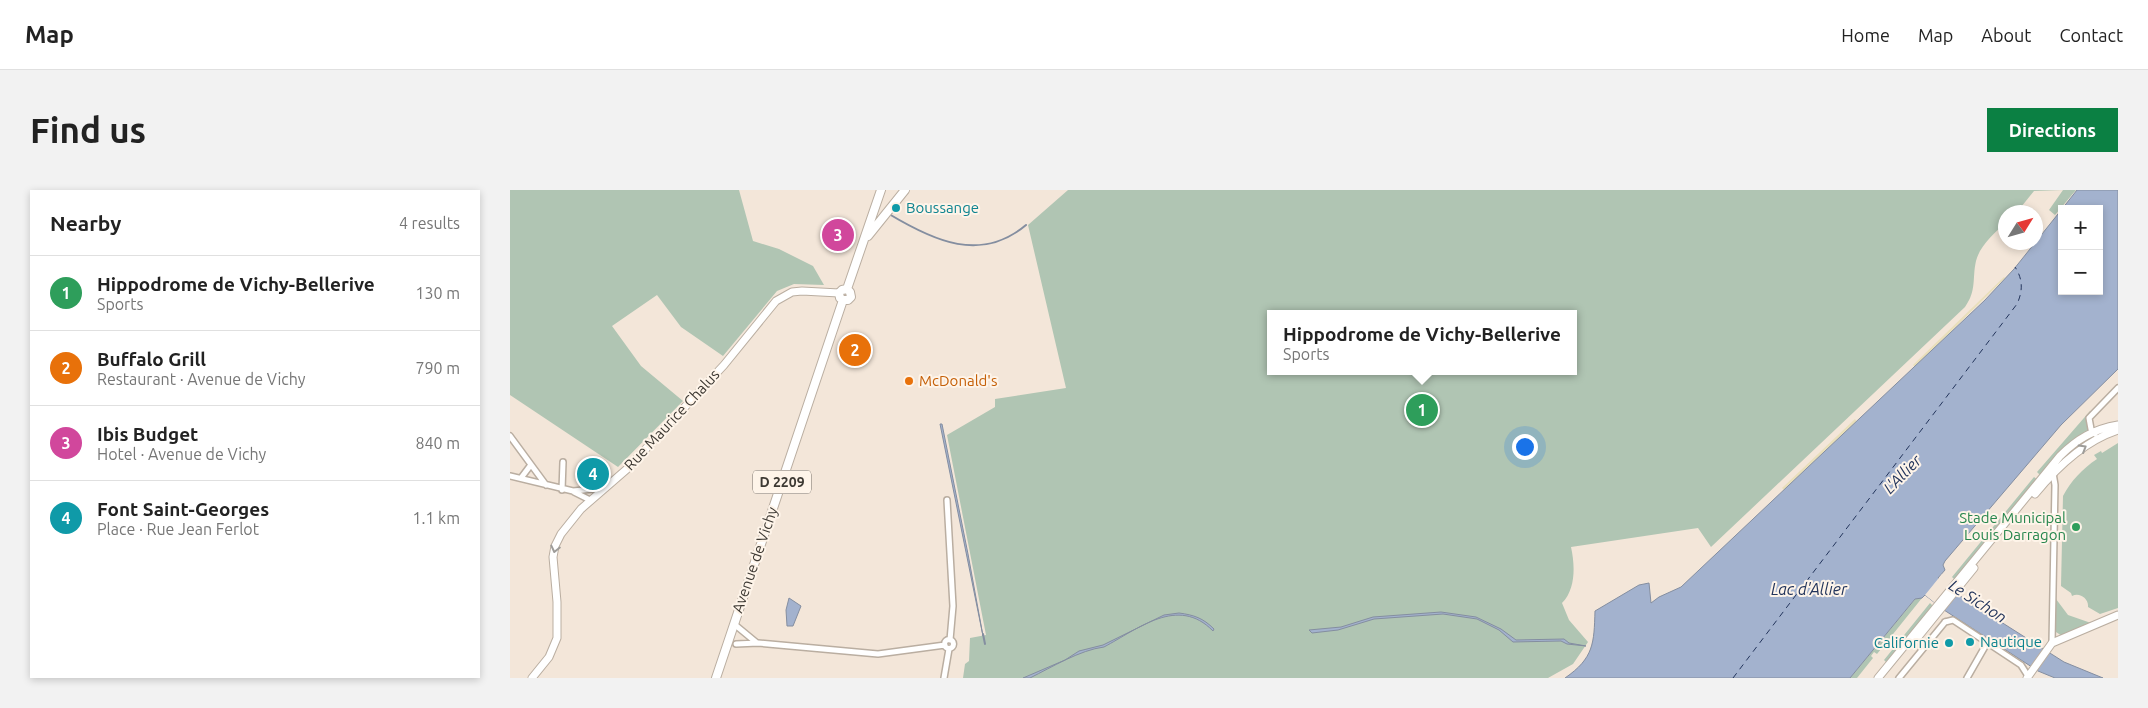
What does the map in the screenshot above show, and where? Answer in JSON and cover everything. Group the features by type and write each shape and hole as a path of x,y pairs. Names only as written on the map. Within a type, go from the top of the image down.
{"main road":[{"name":"Avenue de Vichy","path":"716,678 843,294 881,190"},
{"name":"Avenue de Vichy","path":"860,249 872,229 905,190"},
{"name":"Rue Maurice Chalus","path":"532,678 549,657 557,638 557,602 553,557 555,546 561,534 590,500 627,469 724,365 776,302 792,292 802,290 843,294"},
{"path":"1884,678 2060,456 2070,446 2093,431 2118,425"},
{"path":"1958,584 2053,472 2069,457 2102,437 2118,430"},
{"path":"1878,678 1938,610"},
{"path":"2028,677 2050,645 2118,615"}],"street":[{"path":"2102,437 2093,431 2089,418 2118,388"},
{"path":"510,436 530,466 546,485"},
{"path":"562,490 563,462"},
{"path":"521,478 530,466"},
{"path":"527,480 534,471"},
{"path":"2050,645 2055,485 2053,472"},
{"path":"510,476 573,492 590,500"},
{"path":"573,492 604,488"},
{"path":"944,678 946,641 950,640 953,606 946,500"},
{"path":"1938,610 1945,622"},
{"path":"1900,678 1945,622 1953,620 2020,665 2028,677"},
{"path":"734,624 758,643"},
{"path":"736,644 758,643 878,654 947,647"},
{"path":"1967,678 1987,643"}],"green space":[{"path":"510,190 739,190 753,241 779,249 813,266 824,285 794,284 777,291 723,356 681,327 657,295 612,326 641,366 683,401 618,467 510,395"},
{"path":"1068,190 2063,190 2034,191 2023,205 1998,205 1998,230 1988,240 1978,255 1973,289 1965,307 1711,547 1698,528 1571,547 1573,561 1572,584 1567,597 1562,603 1569,620 1588,642 1573,664 1548,678 963,678 965,664 969,661 970,638 986,635 947,435 995,407 995,399 1066,388 1028,225"},
{"path":"2063,190 2076,190 2063,205 2058,205 2058,211 2055,215 2049,210"},
{"path":"2090,411 2087,417 2088,430 2086,433 2041,476 2037,472"},
{"name":"Stade Municipal Louis Darragon","path":"2118,443 2118,608 2100,614 2088,607 2087,601 2083,597 2078,595 2072,596 2071,593 2061,586 2063,496 2077,476 2097,459 2094,455 2101,451 2102,453"},
{"path":"2034,477 2038,480 1956,581 1952,577"},
{"path":"1917,597 1922,598 1877,654 1874,652 1871,656 1873,658 1857,678 1850,678"},
{"path":"2056,599 2068,615 2091,623 2062,636 2056,632"},
{"path":"1930,603 1934,607 1888,664 1884,660"}],"sand":[{"path":"2004,277 1915,367 1913,365"},
{"path":"1855,419 1857,422 1784,490 1782,488"}],"water":[{"name":"Lac d'Allier","path":"2077,190 2118,190 2118,369 2061,425 1945,561 1943,565 1945,570 1938,578 1957,594 2064,662 2103,678 2055,678 2038,671 1944,610 1925,595 1922,598 1915,599 1850,678 1565,678 1582,664 1587,656 1593,641 1595,611 1639,585 1649,583 1651,603 1659,597 1681,587 1985,300 2029,250 2043,250 2043,233 2058,214 2058,295 2103,295 2103,205 2065,205"},
{"path":"940,424 942,424 983,636"},
{"path":"789,598 801,606 793,626 787,626 786,610"},
{"path":"1441,612 1476,617 1501,629 1516,640 1564,639 1569,643 1586,646 1567,644 1561,641 1513,642 1499,630 1477,619 1443,614 1374,619 1338,630 1312,633 1309,630 1341,627 1373,617"},
{"path":"1179,613 1198,618 1214,629 1213,631 1200,621 1186,616 1172,615 1147,623 1164,615"},
{"path":"1139,627 1104,647 1076,655 1030,678 1023,678 1065,660 1079,651 1103,645"}],"pier":[{"path":"1942,574 1944,575 1942,578 1958,592 1944,610 1925,595"}],"waterway":[{"path":"889,214 923,232 958,244 992,243 1009,237 1026,225"},
{"path":"983,634 985,644"}],"ferry route":[{"path":"1733,678 2017,304 2021,285 2020,276 2015,267"}],"place":[{"name":"Boussange","path":"896,208"},
{"name":"Ibis Budget","path":"838,235"},
{"name":"Buffalo Grill","path":"855,350"},
{"name":"McDonald's","path":"909,381"},
{"name":"Hippodrome de Vichy-Bellerive","path":"1422,410"},
{"name":"Font Saint-Georges","path":"593,474"},
{"name":"Stade Municipal Louis Darragon","path":"2076,527"},
{"name":"Nautique","path":"1970,642"},
{"name":"Californie","path":"1949,643"}],"water label":[{"name":"L'Allier","path":"1902,474"},
{"name":"Le Sichon","path":"1978,601"}]}
